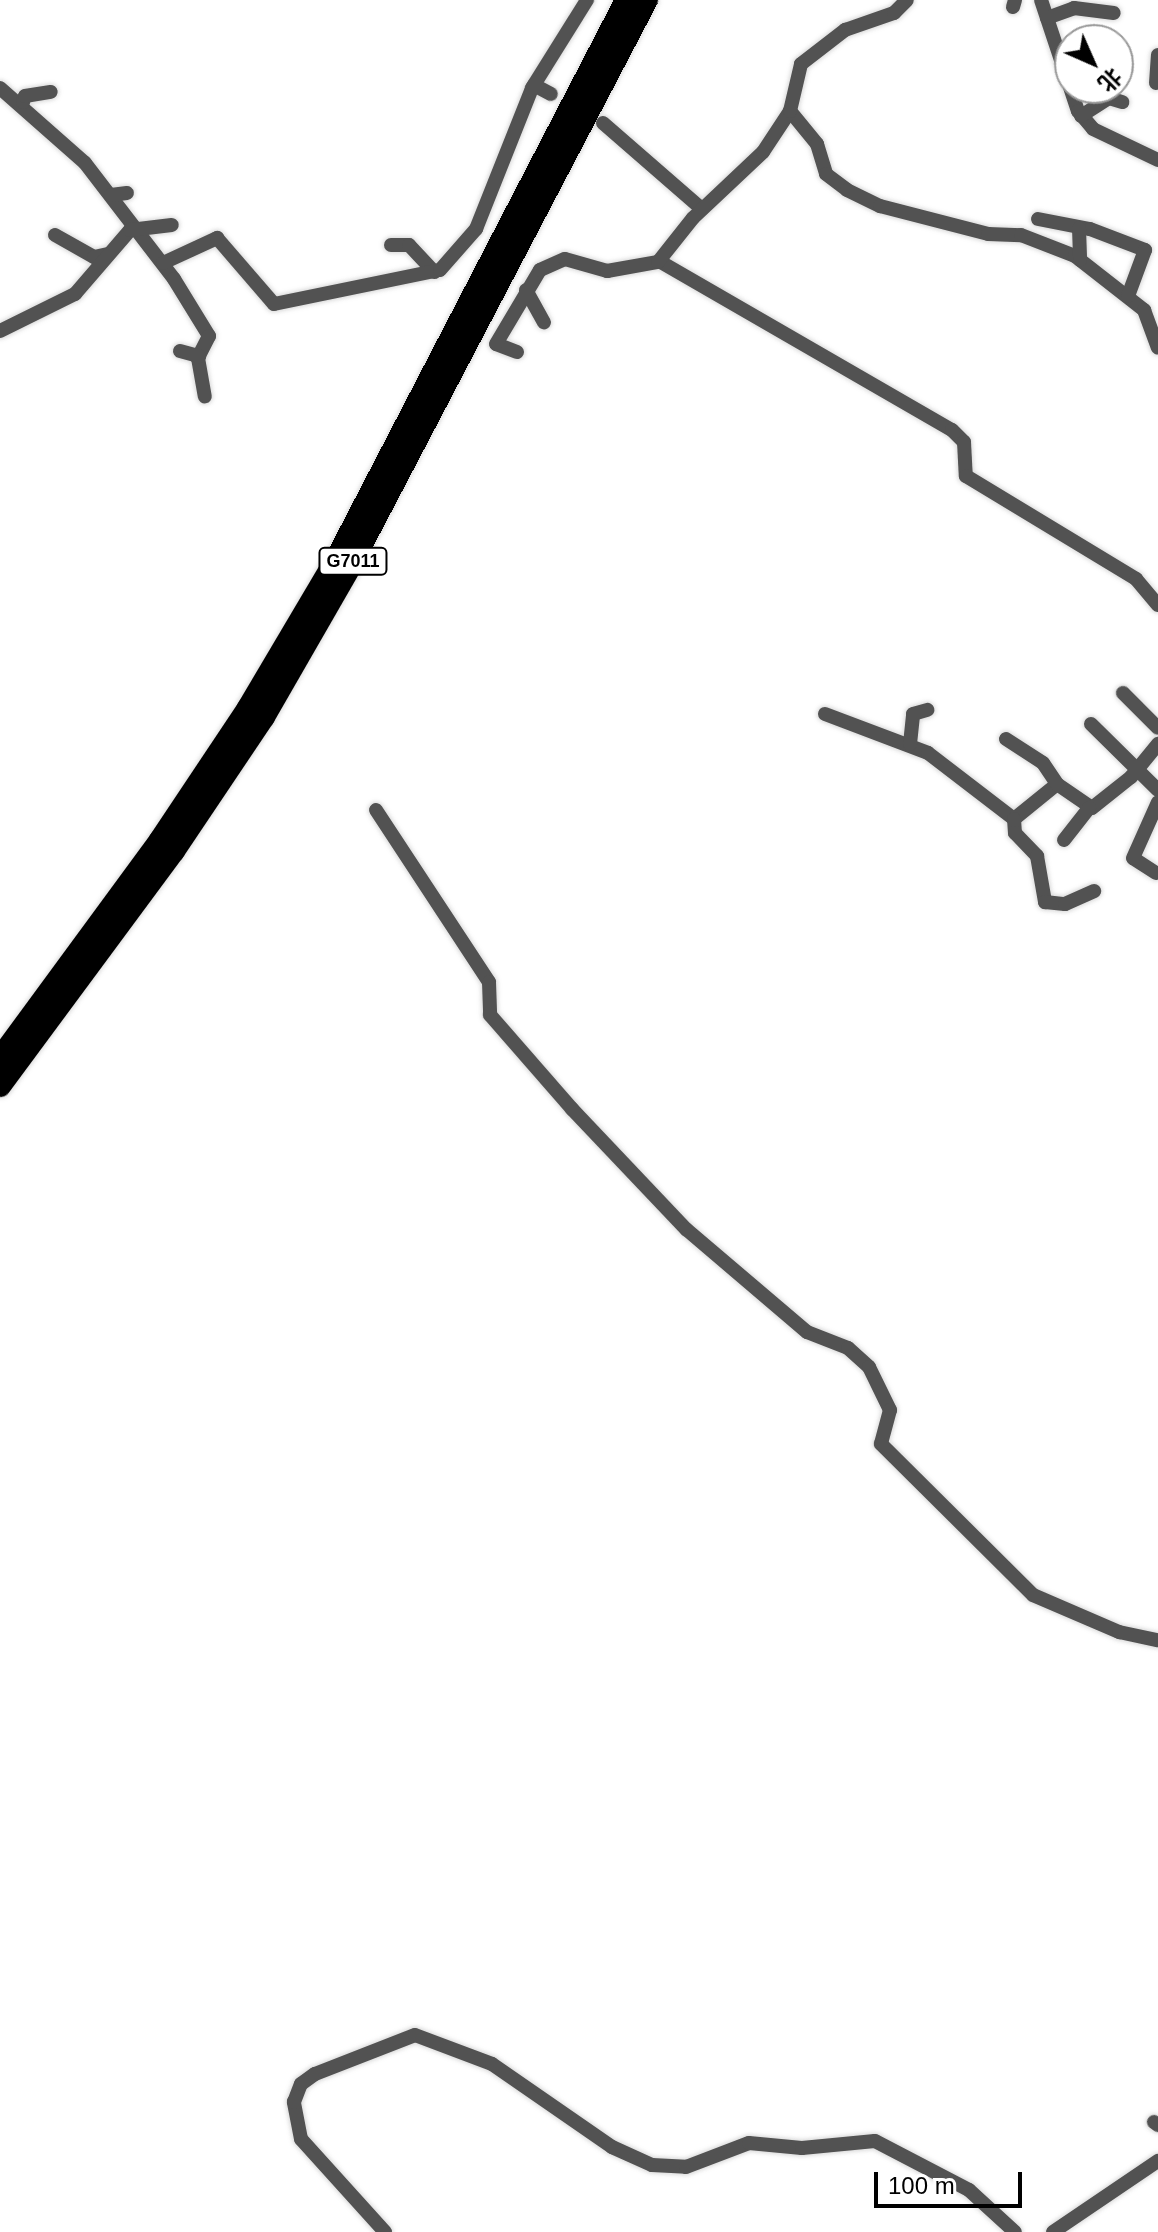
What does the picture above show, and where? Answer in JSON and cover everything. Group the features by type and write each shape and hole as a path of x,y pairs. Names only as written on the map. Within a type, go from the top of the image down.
{"highway":[{"name":"G7011","path":"0,1058 160,840 256,694 335,561 626,0"},
{"name":"G7011","path":"0,1086 138,900 264,717 370,530 647,0"}],"street":[{"path":"163,263 217,238 274,304 434,272 476,229 534,85 587,0"},
{"path":"517,352 496,344 540,270 557,261 607,271 659,261 702,209 746,173 790,111 801,64 845,30 894,13 907,0"},
{"path":"1041,0 1054,37"},
{"path":"1047,18 1074,8 1114,13"},
{"path":"1156,83 1158,55"},
{"path":"534,85 551,94"},
{"path":"0,88 23,102 111,195 163,263 209,336 199,356 205,396"},
{"path":"23,102 25,96 51,92"},
{"path":"1077,104 1081,116 1093,129 1156,156"},
{"path":"1081,116 1100,104"},
{"path":"790,111 817,144 826,174 857,196 988,234 1021,235 1084,254 1144,310 1158,348"},
{"path":"603,123 702,209"},
{"path":"111,195 127,193"},
{"path":"1038,219 1079,228 1152,252 1128,296"},
{"path":"0,331 75,294 108,254 137,226 172,225"},
{"path":"1079,228 1084,254"},
{"path":"55,235 94,257 108,254"},
{"path":"391,245 409,245 434,272"},
{"path":"659,261 942,423 964,442 966,476 1136,579 1158,605"},
{"path":"526,290 544,322"},
{"path":"180,351 199,356"},
{"path":"1123,693 1158,728"},
{"path":"910,744 913,714 927,710"},
{"path":"825,714 910,744 1014,819"},
{"path":"1091,724 1158,790"},
{"path":"1006,739 1043,763 1057,784 1089,808"},
{"path":"1064,840 1089,808 1137,772 1158,744"},
{"path":"1014,819 1057,784"},
{"path":"1156,873 1133,858 1158,802"},
{"path":"376,810 489,982 490,1015 572,1109 686,1229 807,1332 848,1348 869,1367 890,1410 881,1444 1028,1591 1119,1632 1158,1640"},
{"path":"1014,819 1015,833 1037,856 1045,902 1065,904 1094,891"},
{"path":"385,2232 301,2139 294,2102 301,2084 315,2074 415,2035 492,2064 612,2147 652,2165 686,2167 749,2143 802,2148 875,2141 969,2190 1015,2232"},
{"path":"1053,2232 1158,2161"}]}
